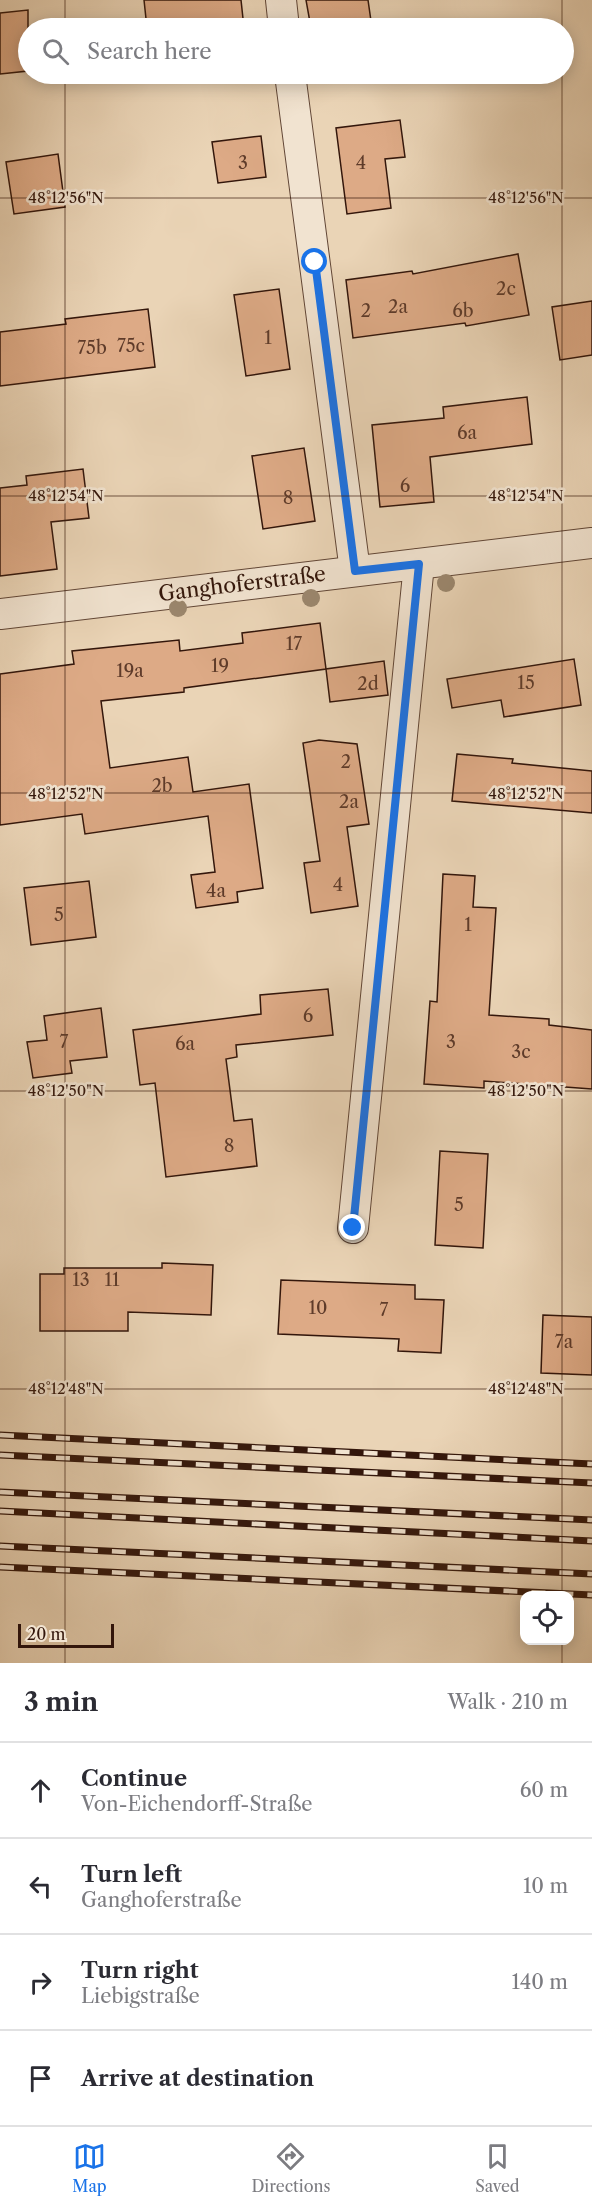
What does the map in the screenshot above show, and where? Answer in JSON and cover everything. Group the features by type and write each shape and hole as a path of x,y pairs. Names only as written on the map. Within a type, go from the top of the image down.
{"street":[{"path":"281,0 283,18"},
{"path":"291,84 355,571"},
{"name":"Ganghoferstraße","path":"0,614 592,543"},
{"path":"353,1228 392,856 419,564"}],"building":[{"path":"144,0 241,0 243,18 146,18"},
{"path":"306,0 368,0 371,18 309,18"},
{"path":"28,10 28,18 18,18 18,72 0,74 0,13"},
{"path":"400,120 405,157 385,159 391,208 347,214 336,128"},
{"path":"261,136 266,177 218,183 212,142"},
{"path":"58,154 65,207 14,214 6,162"},
{"path":"518,254 529,315 466,326 465,323 353,338 346,280 412,271 413,274"},
{"path":"279,289 290,369 246,376 234,295"},
{"path":"592,301 592,355 560,360 552,307"},
{"path":"148,309 155,367 0,386 0,332 66,324 65,319"},
{"path":"527,397 532,444 430,457 434,502 380,507 372,425 444,418 443,407"},
{"path":"304,448 315,521 263,529 252,456"},
{"path":"83,469 89,518 51,522 57,569 0,576 0,488 27,485 26,476"},
{"path":"320,623 326,669 184,688 184,692 101,701 110,768 188,757 193,792 249,784 263,888 237,892 238,902 196,908 191,875 215,872 208,816 85,834 82,814 0,825 0,674 74,664 72,651 179,640 180,651 243,643 242,633"},
{"path":"574,659 581,705 504,717 501,700 452,708 447,679"},
{"path":"384,661 388,695 330,702 326,669"},
{"path":"319,740 357,744 369,824 347,827 358,906 311,913 304,863 320,861 303,743"},
{"path":"457,754 513,759 512,763 592,771 592,813 452,801"},
{"path":"443,874 475,876 473,907 496,908 489,1015 549,1019 549,1025 592,1030 592,1089 484,1081 484,1088 424,1084 430,1001 437,1002"},
{"path":"89,881 96,937 31,945 24,888"},
{"path":"328,989 333,1035 236,1045 237,1057 226,1059 234,1121 252,1119 257,1166 166,1177 155,1083 140,1085 133,1030 261,1014 260,995"},
{"path":"101,1008 107,1057 70,1061 72,1073 33,1078 27,1042 47,1040 44,1016"},
{"path":"440,1151 488,1154 483,1248 435,1245"},
{"path":"162,1263 213,1265 211,1315 128,1312 128,1331 40,1331 40,1274 64,1274 64,1268 162,1268"},
{"path":"281,1280 415,1285 415,1299 444,1300 441,1353 398,1351 399,1339 278,1334"},
{"path":"543,1315 592,1317 592,1375 541,1373"}],"railway":[{"path":"0,1435 592,1464"},
{"path":"0,1455 592,1483"},
{"path":"0,1492 592,1520"},
{"path":"0,1511 592,1541"},
{"path":"0,1546 592,1574"},
{"path":"0,1567 592,1595"}],"route":[{"path":"315,262 355,571 419,564 392,856 353,1228"}]}
